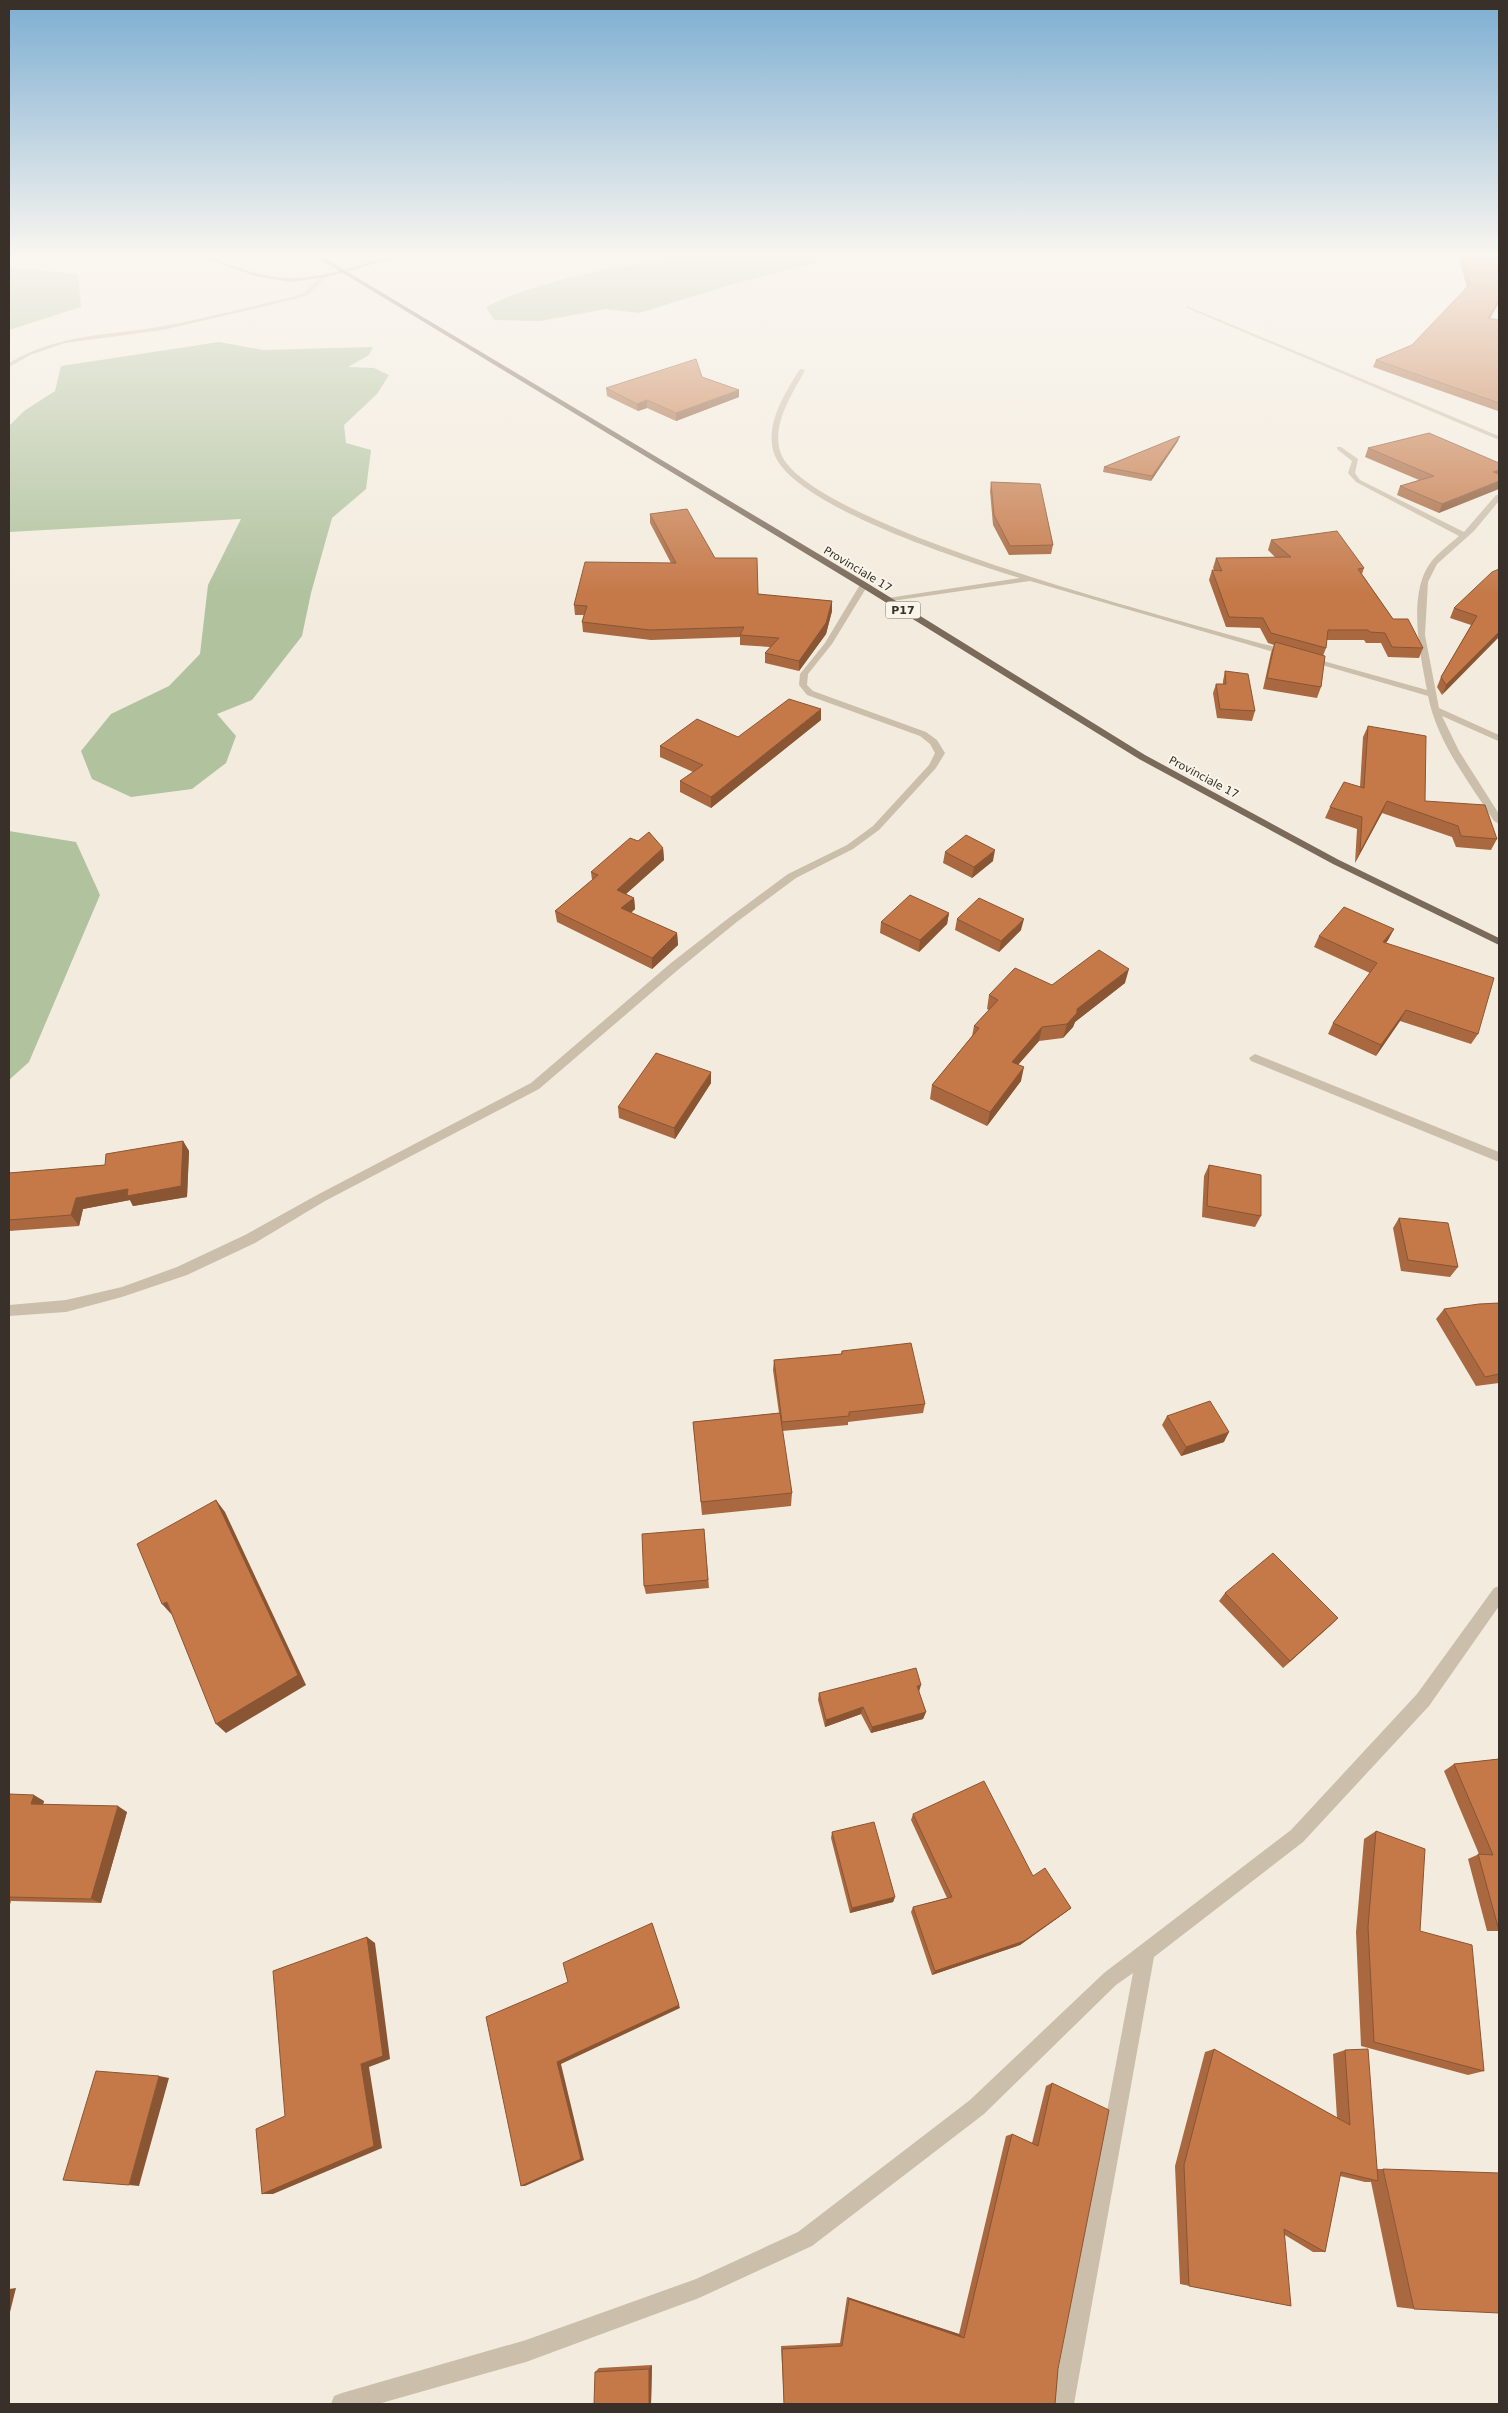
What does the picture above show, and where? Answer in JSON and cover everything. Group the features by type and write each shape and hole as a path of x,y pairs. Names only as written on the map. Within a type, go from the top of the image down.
{"main road":[{"name":"Provinciale 17","path":"505,369 864,585 1142,757 1336,862 1499,942"}],"street":[{"path":"1335,369 1499,438"},
{"path":"802,370 782,408 774,440 779,459 786,471 810,490 878,523 947,551 1033,579 1294,655"},
{"path":"1339,448 1356,460 1351,473 1358,480 1464,535"},
{"path":"1499,497 1434,564 1424,582 1421,635 1435,709 1454,751 1499,821"},
{"path":"888,600 1033,579"},
{"path":"9,1311 66,1306 122,1292 182,1271 250,1239 321,1198 535,1086 675,966 741,914 792,876 850,847 876,828 933,766 940,753 934,742 923,734 810,693 803,685 804,674 828,644 864,585"},
{"path":"1303,658 1432,694"},
{"path":"1435,709 1499,738"},
{"path":"1255,1058 1499,1157"},
{"path":"342,2404 535,2348 698,2288 806,2239 977,2107 1110,1979 1297,1836 1423,1700 1499,1593"},
{"path":"1063,2404 1146,1950"}],"green space":[{"path":"60,369 375,369 389,375 377,394 344,425 346,443 371,450 366,489 332,518 311,593 302,636 252,700 217,714 236,736 226,763 192,789 131,797 92,779 81,751 111,714 169,686 200,654 208,585 241,519 9,532 9,426 24,411 55,391"},
{"path":"9,831 76,842 100,895 29,1062 9,1080"}],"building":[{"path":"666,369 699,369 702,377 739,390 676,413 647,400 637,404 606,388"},
{"path":"1401,369 1499,369 1499,403"},
{"path":"1429,433 1499,463 1499,470 1493,472 1499,474 1499,481 1442,504 1400,486 1434,476 1368,448"},
{"path":"1180,436 1152,476 1104,467"},
{"path":"991,482 1040,484 1053,545 1010,546 994,515"},
{"path":"687,509 715,558 757,558 758,594 832,601 826,623 799,661 765,653 779,638 740,635 744,627 650,630 582,622 587,606 574,605 585,562 676,563 650,514"},
{"path":"1337,531 1364,568 1358,569 1393,619 1408,619 1423,648 1392,647 1385,633 1370,632 1368,630 1328,630 1326,648 1271,633 1263,618 1229,617 1212,570 1222,571 1216,558 1291,557 1271,540"},
{"path":"1499,569 1499,632 1446,685 1441,677 1477,616 1454,608 1492,572"},
{"path":"1275,642 1325,656 1321,687 1267,678"},
{"path":"1225,671 1248,674 1255,711 1220,709 1216,684 1226,684"},
{"path":"789,699 821,709 711,797 680,781 703,765 660,746 697,719 738,737"},
{"path":"1368,726 1426,736 1425,801 1485,805 1497,839 1461,836 1458,826 1387,801 1360,852 1362,817 1330,807 1344,782 1364,788"},
{"path":"649,832 663,848 617,890 634,898 621,908 677,933 652,958 555,911 598,875 591,872 630,838 638,841"},
{"path":"966,835 995,850 974,867 945,852"},
{"path":"910,895 949,913 920,940 881,922"},
{"path":"979,898 1024,919 1001,941 957,919"},
{"path":"1344,907 1394,929 1383,942 1494,978 1478,1034 1406,1010 1381,1045 1333,1023 1377,963 1319,936"},
{"path":"1099,950 1129,969 1077,1009 1077,1013 1067,1024 1042,1027 1012,1062 1024,1067 990,1112 932,1085 979,1028 974,1026 998,1000 989,995 1015,968 1052,985"},
{"path":"656,1053 711,1072 674,1128 618,1107"},
{"path":"183,1141 181,1186 127,1196 128,1189 76,1198 71,1215 9,1220 9,1173 105,1165 106,1154"},
{"path":"1209,1165 1261,1175 1261,1216 1207,1206"},
{"path":"1399,1218 1448,1223 1458,1267 1408,1260"},
{"path":"1499,1303 1499,1374 1485,1377 1444,1309"},
{"path":"911,1343 925,1404 849,1412 849,1416 782,1422 774,1360 842,1354 842,1351"},
{"path":"1210,1401 1229,1432 1186,1447 1167,1416"},
{"path":"780,1413 792,1493 701,1502 693,1422"},
{"path":"216,1500 298,1675 216,1724 167,1602 162,1604 137,1544"},
{"path":"704,1529 708,1580 644,1586 642,1534"},
{"path":"1273,1553 1338,1618 1290,1661 1225,1593"},
{"path":"916,1668 921,1685 917,1686 926,1712 872,1727 863,1707 826,1720 819,1693"},
{"path":"1499,1759 1498,1927 1478,1854 1493,1855 1454,1764"},
{"path":"984,1781 1033,1876 1045,1868 1071,1908 1024,1941 935,1971 913,1907 952,1897 913,1814"},
{"path":"9,1794 34,1795 31,1804 118,1806 91,1899 9,1897"},
{"path":"874,1822 895,1897 852,1908 832,1832"},
{"path":"1376,1831 1425,1849 1420,1931 1472,1945 1484,2071 1374,2042 1368,1927"},
{"path":"652,1923 679,2005 557,2062 581,2159 521,2186 486,2017 568,1982 563,1963"},
{"path":"367,1937 383,2056 361,2064 374,2146 262,2194 256,2129 285,2116 273,1971"},
{"path":"1214,2049 1350,2125 1345,2050 1368,2049 1378,2181 1341,2172 1325,2252 1284,2229 1291,2306 1189,2286 1184,2165"},
{"path":"96,2071 159,2076 129,2185 63,2180"},
{"path":"1052,2083 1109,2110 1058,2369 1055,2404 784,2404 782,2349 842,2346 849,2299 964,2338 1012,2134 1038,2146"},
{"path":"1383,2169 1499,2173 1499,2313 1414,2309"},
{"path":"649,2369 649,2404 594,2404 595,2372"}]}
